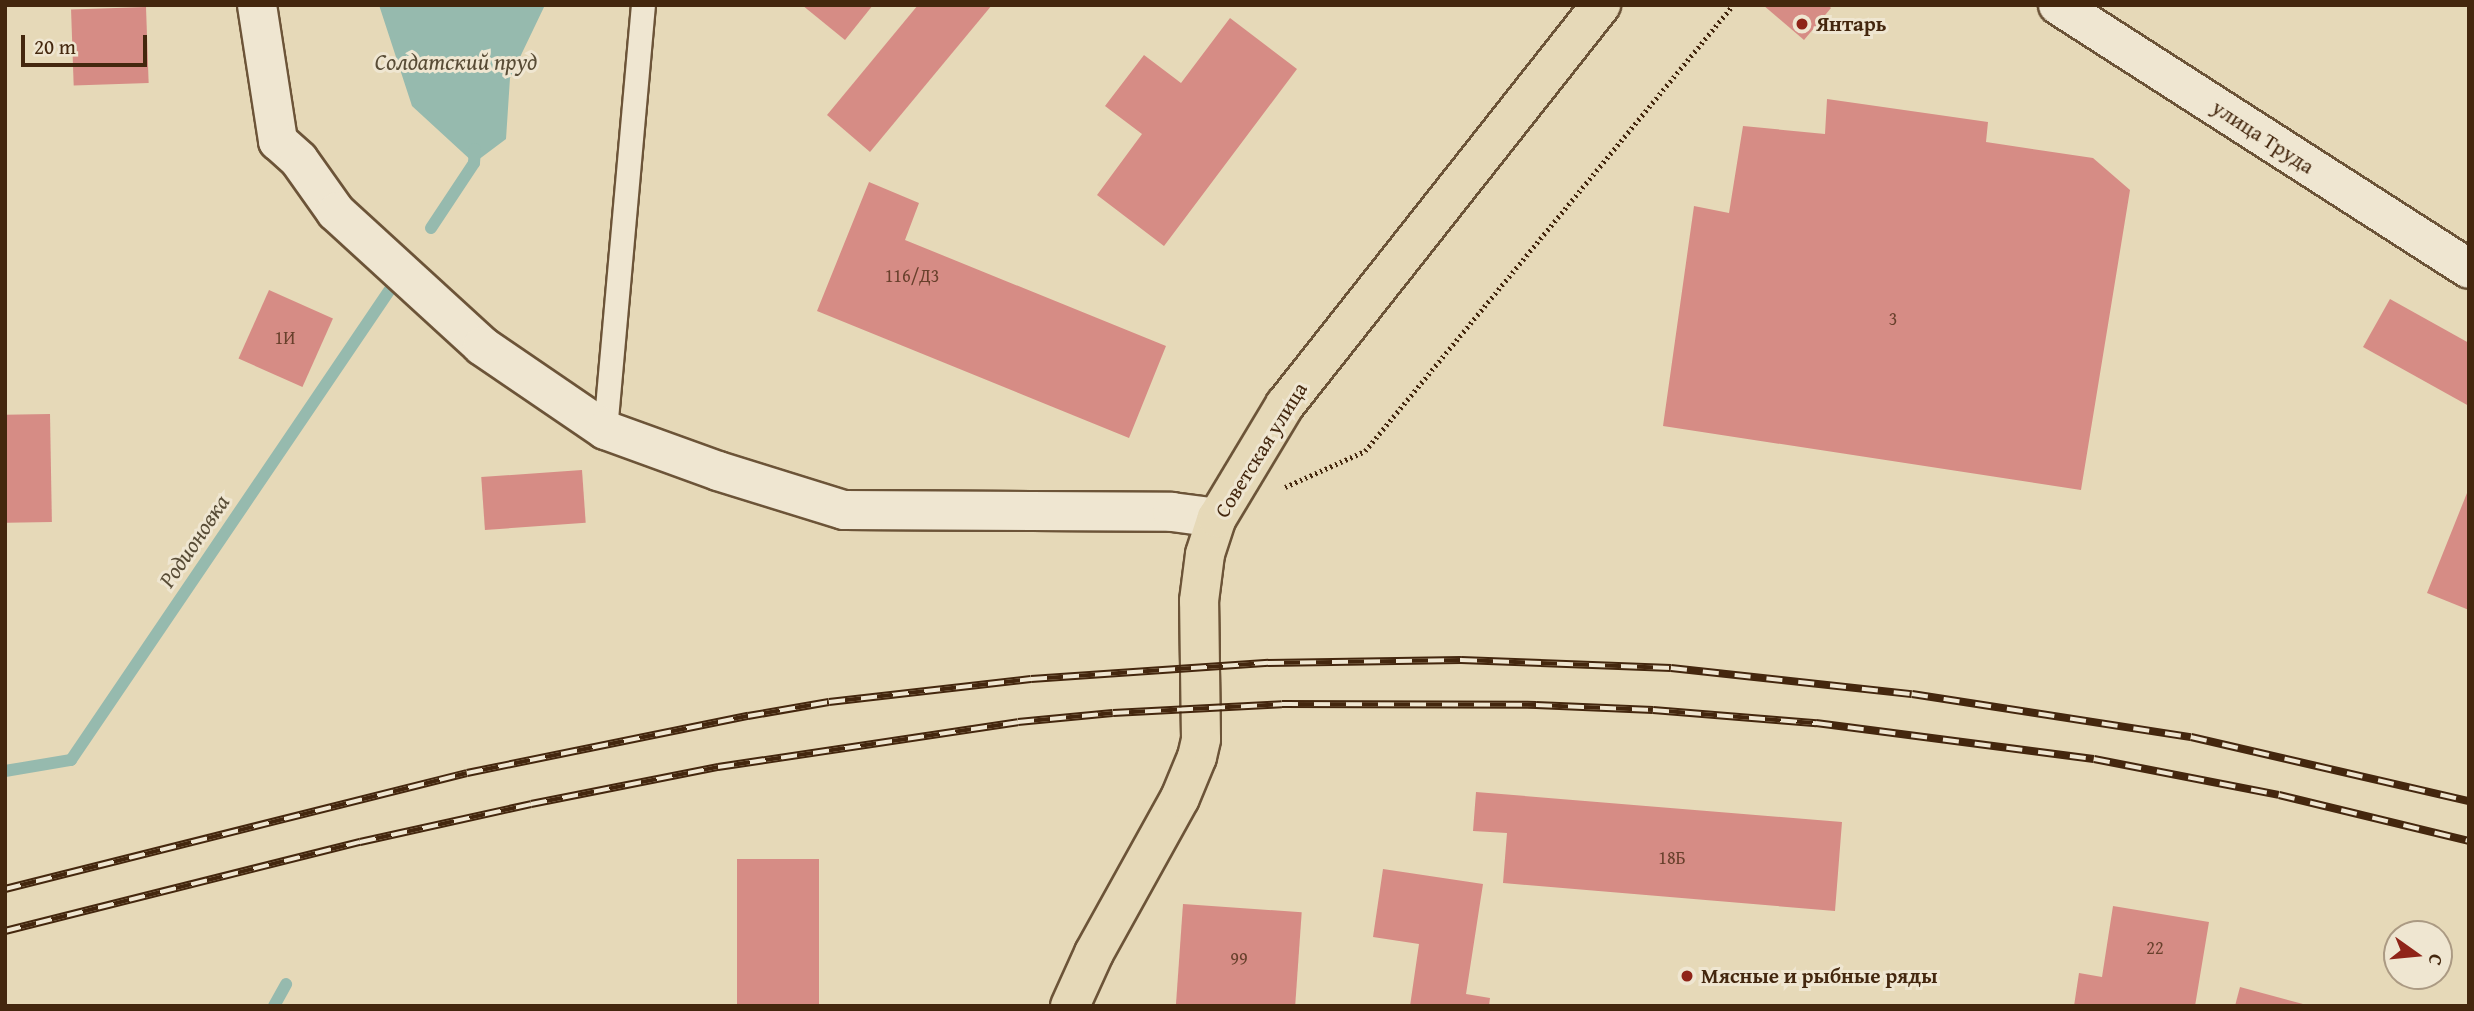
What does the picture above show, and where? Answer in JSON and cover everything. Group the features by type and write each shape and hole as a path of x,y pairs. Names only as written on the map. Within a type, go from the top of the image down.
{"main road":[{"name":"Советская улица","path":"1070,1006 1094,953 1180,798 1197,757 1200,739 1199,601 1205,554 1217,517 1285,405 1601,5"}],"street":[{"path":"257,5 278,141 299,160 336,212 482,346 605,430 718,471 844,510 1172,512 1217,517"},
{"name":"улица Труда","path":"2058,5 2469,269"}],"lane":[{"path":"605,430 643,5"}],"path":[{"path":"1284,488 1365,451 1733,5"}],"water":[{"name":"Солдатский пруд","path":"379,5 545,5 510,78 506,139 474,163 412,106"}],"building":[{"path":"802,5 873,5 845,40"},
{"path":"918,5 992,5 870,152 827,115"},
{"name":"Янтарь","path":"1763,5 1828,5 1831,8 1804,40"},
{"path":"146,7 149,83 74,86 71,10"},
{"path":"1230,18 1297,69 1164,246 1097,195 1142,134 1105,106 1144,55 1181,83"},
{"path":"1827,99 1988,122 1986,142 2093,158 2130,190 2081,490 1663,426 1694,206 1729,213 1743,126 1825,134"},
{"path":"869,182 919,203 905,240 1166,346 1129,438 817,311"},
{"path":"269,290 333,318 302,387 238,359"},
{"path":"2390,299 2469,343 2469,406 2363,347"},
{"path":"50,414 52,522 7,523 5,415"},
{"path":"582,470 586,523 485,530 481,477"},
{"path":"2469,488 2469,610 2427,593"},
{"path":"1476,792 1842,822 1835,911 1503,883 1507,833 1473,831"},
{"path":"737,859 819,859 819,1006 737,1006"},
{"path":"1383,869 1483,884 1466,994 1490,998 1489,1006 1410,1006 1419,944 1373,937"},
{"path":"1183,904 1302,912 1295,1006 1176,1006"},
{"path":"2113,906 2209,922 2195,1006 2074,1006 2079,973 2102,977"},
{"path":"2240,987 2303,1004 2303,1006 2235,1006"}],"waterway":[{"name":"Родионовка","path":"431,228 474,163 475,149"},
{"name":"Родионовка","path":"5,771 71,760 389,291"},
{"path":"274,1006 286,984"}],"railway":[{"path":"5,889 467,773 748,716 829,702 1031,679 1268,663 1461,660 1671,668 1912,694 2191,737 2469,801"},
{"path":"5,931 360,842 531,804 718,767 1018,722 1113,713 1282,704 1536,705 1653,710 1816,723 2094,759 2279,795 2469,841"}],"place":[{"name":"Янтарь","path":"1802,24"},
{"name":"Мясные и рыбные ряды","path":"1687,976"}]}
